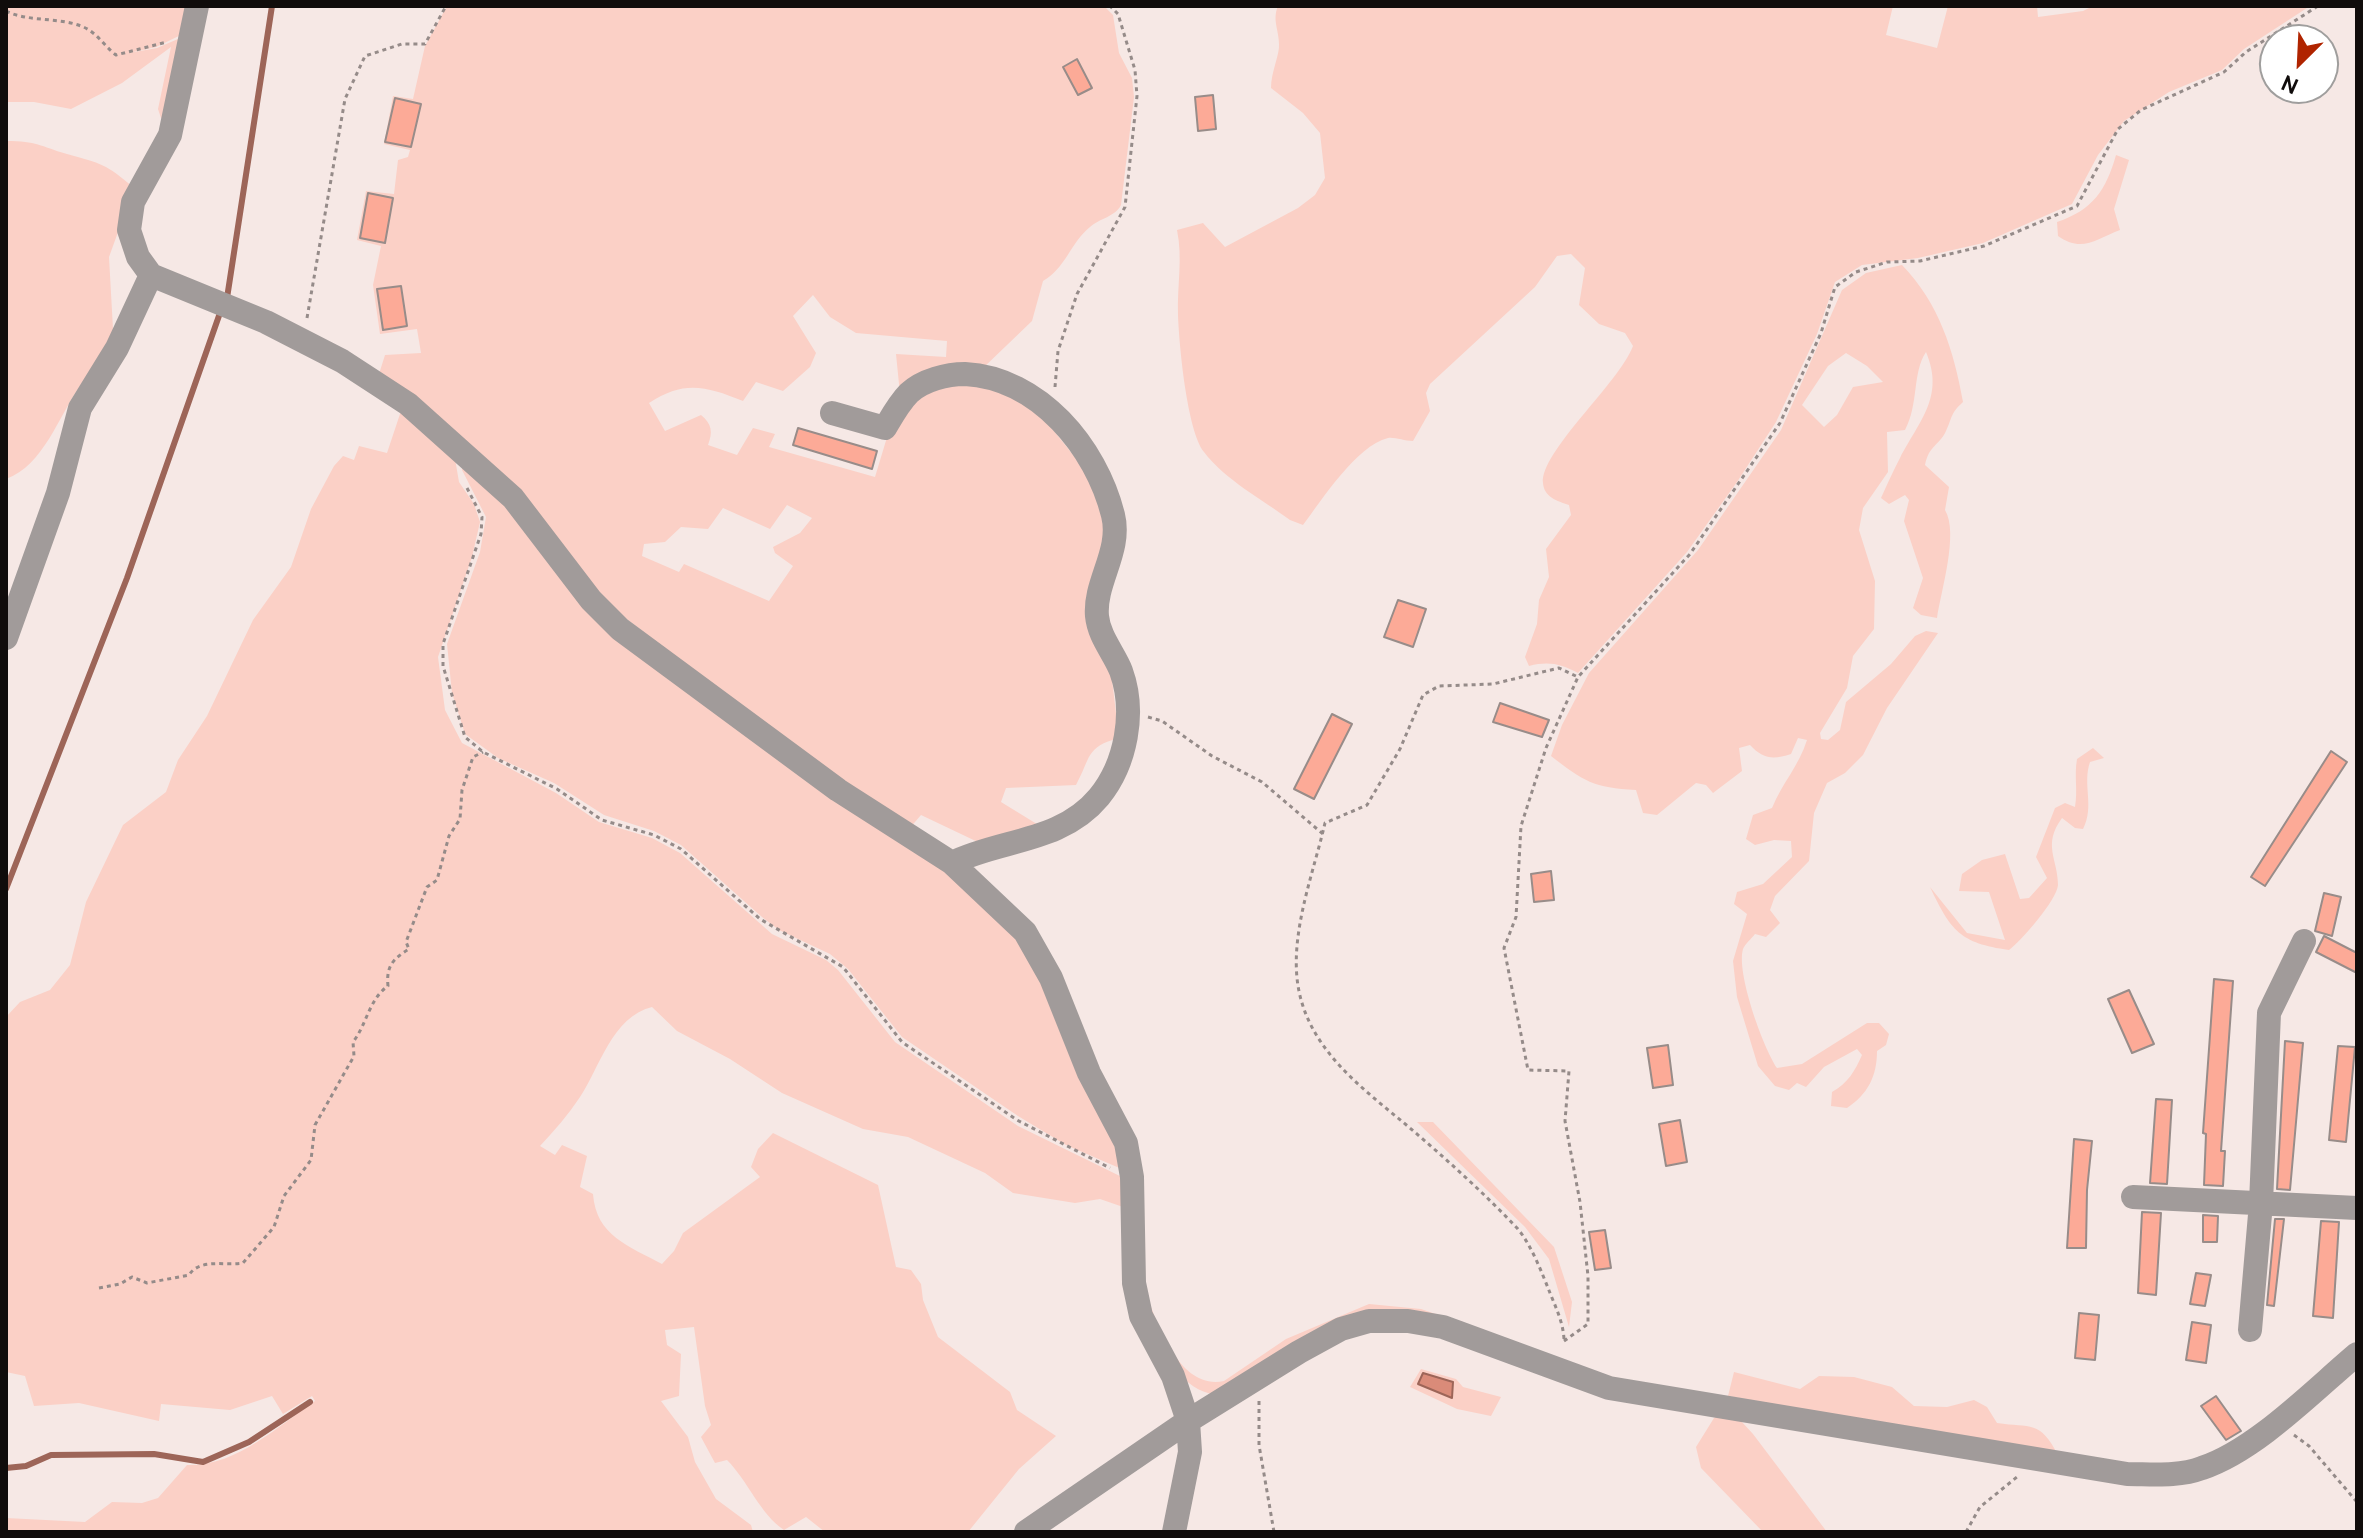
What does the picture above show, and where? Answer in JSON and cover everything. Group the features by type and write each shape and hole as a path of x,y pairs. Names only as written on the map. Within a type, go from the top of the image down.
{"street":[{"path":"197,6 170,135 133,202 129,230 138,257 151,275 205,295 304,341 342,361 408,404 513,498 591,600 620,629 838,790 952,863 1025,932 1051,978 1089,1073 1126,1143 1132,1177 1134,1283 1141,1316 1173,1376 1188,1421 1190,1452 1174,1532"},
{"path":"6,638 58,493 80,408 117,348 151,275"},
{"path":"832,413 885,428 911,391 953,374 998,379 1020,387 1051,411 1089,462 1113,516 1115,536 1097,615 1102,634 1122,672 1129,712 1114,776 1096,800 1062,825 1034,839 979,851 952,863"},
{"path":"2250,1330 2261,1203 2269,1013 2304,941"},
{"path":"2133,1197 2357,1208"},
{"path":"1026,1532 1188,1421 1260,1376 1341,1329 1369,1321 1408,1321 1443,1327 1609,1388 2127,1474 2199,1470 2226,1458 2357,1354"}],"path":[{"path":"304,341 345,99 365,56 402,44 425,44 446,6"},
{"path":"1051,411 1058,351 1077,294 1125,207 1137,96 1135,70 1118,14 1110,6"},
{"path":"1578,677 1559,668 1493,684 1439,686 1423,695 1400,749 1367,805 1325,823 1299,938 1297,976 1303,1012 1326,1050 1361,1090 1410,1128 1519,1231 1545,1280 1563,1326 1564,1341 1588,1324 1581,1217 1565,1121 1569,1071 1528,1070 1504,948 1516,917 1521,826 1546,748 1578,677 1690,554 1741,483 1780,423 1821,333 1835,287 1856,272 1887,262 1920,261 1984,246 2077,206 2118,129 2141,110 2224,72 2246,52 2318,6"},
{"path":"6,11 21,19 35,16 80,25 103,39 116,55 156,47 192,32"},
{"path":"463,481 482,517 481,534 443,644 443,666 453,709 465,737 483,752 557,789 602,820 654,835 681,849 760,919 843,967 902,1042 1017,1120 1067,1148 1132,1177"},
{"path":"1129,712 1162,721 1212,756 1262,782 1323,834"},
{"path":"99,1288 120,1284 132,1277 147,1283 189,1275 194,1267 203,1263 243,1263 262,1244 274,1227 284,1196 311,1160 315,1125 354,1056 353,1042 363,1029 364,1018 381,991 388,986 388,969 394,959 409,949 406,942 417,909 427,887 437,880 449,836 460,819 467,771 473,757 483,752"},
{"path":"1260,1376 1259,1445 1274,1532"},
{"path":"2275,1421 2309,1446 2357,1502"},
{"path":"1966,1532 1980,1507 2000,1488 2045,1460"}],"shaded area":[{"path":"6,6 191,6 185,33 156,47 129,53 157,48 185,36 165,130 158,109 171,47 122,83 71,109 34,102 6,102"},
{"path":"447,6 1104,6 1113,15 1119,53 1132,78 1134,97 1121,205 1083,233 1057,270 1043,281 1032,321 981,370 900,394 896,354 946,357 947,341 856,333 830,317 813,295 793,316 816,353 810,367 783,391 756,382 743,401 706,389 684,388 649,403 665,431 701,415 710,428 708,445 737,455 753,428 775,434 769,447 875,477 888,434 913,398 957,379 1026,396 1086,471 1110,534 1100,580 1119,738 1094,750 1076,785 1006,788 1001,802 1045,829 982,844 921,815 909,829 794,747 607,604 531,503 379,374 385,355 421,353 417,329 380,334 373,285 381,246 357,240 366,191 394,194 398,160 408,157 410,150 384,144 393,96 413,99 425,46","holes":["787,505 812,518 800,533 773,547 775,553 793,566 769,601 684,564 679,572 642,556 644,544 665,542 681,527 708,529 723,508 770,529"]},
{"path":"1278,6 1893,6 1886,35 1937,48 1948,6 2037,6 2038,17 2083,11 2093,6 2310,6 2282,24 2259,24 2259,39 2222,70 2169,92 2124,121 2098,155 2072,204 1983,243 1918,258 1862,265 1835,282 1817,334 1776,422 1737,482 1687,552 1578,673 1555,664 1529,666 1525,657 1537,624 1539,600 1549,577 1546,549 1571,515 1569,505 1556,500 1544,488 1545,470 1566,436 1613,379 1633,346 1625,333 1599,324 1579,305 1585,268 1571,254 1557,256 1535,287 1430,384 1426,393 1430,411 1413,441 1388,438 1364,451 1341,475 1303,525 1290,520 1233,480 1212,462 1198,441 1185,386 1180,346 1180,251 1177,230 1203,223 1225,247 1298,208 1315,195 1325,178 1320,133 1303,113 1271,88 1279,48"},
{"path":"6,141 32,143 96,163 134,188 109,257 114,347 80,386 40,452 19,472 6,479"},
{"path":"2116,155 2129,160 2114,209 2120,230 2082,244 2074,244 2058,236 2057,222 2089,205 2108,179"},
{"path":"1902,265 1926,295 1950,346 1963,402 1929,453 1925,465 1949,487 1945,510 1949,520 1950,547 1937,618 1921,615 1913,608 1923,578 1904,521 1909,500 1905,495 1889,504 1881,498 1922,420 1931,396 1933,382 1926,352 1905,430 1887,432 1888,472 1863,508 1859,530 1875,581 1874,629 1853,656 1847,688 1820,733 1821,739 1828,740 1840,730 1846,702 1891,664 1915,636 1926,631 1938,633 1887,708 1863,755 1845,773 1827,783 1814,813 1809,861 1775,896 1770,910 1780,923 1766,937 1755,934 1743,949 1742,960 1752,1010 1777,1068 1802,1064 1867,1023 1879,1023 1889,1034 1886,1045 1877,1051 1870,1084 1861,1097 1847,1108 1831,1106 1832,1092 1854,1071 1862,1055 1857,1049 1824,1067 1806,1087 1797,1083 1789,1090 1775,1086 1758,1066 1737,997 1733,961 1747,914 1734,904 1737,892 1763,884 1792,857 1791,841 1774,840 1755,845 1746,839 1753,815 1772,808 1807,740 1798,738 1791,754 1779,757 1764,756 1750,745 1739,748 1742,771 1713,793 1706,785 1696,783 1657,815 1643,813 1636,790 1590,782 1551,756 1562,725 1589,673 1698,550 1781,430 1842,290 1866,273","holes":["1846,353 1867,366 1883,382 1853,387 1837,415 1824,427 1802,405 1828,366"]},
{"path":"402,408 453,447 459,482 474,504 480,522 472,557 438,657 445,710 462,743 556,793 599,822 652,838 680,853 772,934 826,960 838,970 895,1042 1018,1126 1126,1179 1126,1208 1100,1199 1075,1203 1013,1193 985,1173 908,1137 863,1129 782,1093 730,1059 677,1031 652,1007 638,1013 617,1032 580,1097 540,1146 555,1155 562,1145 587,1156 580,1187 593,1194 600,1220 616,1238 662,1264 674,1251 683,1233 760,1177 751,1167 758,1149 773,1133 878,1185 896,1267 911,1270 921,1284 923,1300 938,1337 1010,1392 1017,1410 1056,1436 1019,1469 968,1532 825,1532 806,1517 784,1530 768,1515 727,1460 715,1463 701,1437 711,1425 705,1406 694,1327 665,1330 667,1345 681,1354 679,1396 661,1401 688,1437 695,1462 716,1499 751,1525 753,1532 6,1532 6,1518 85,1522 112,1502 142,1503 158,1498 187,1465 222,1460 255,1444 315,1401 312,1396 283,1414 272,1396 230,1410 161,1404 159,1421 79,1403 34,1406 25,1376 6,1372 6,1017 20,1002 50,990 70,965 86,902 123,825 166,792 178,760 207,716 253,620 291,567 311,509 334,466 343,456 354,460 359,446 387,453"},
{"path":"463,461 506,497 587,603 929,856 1023,937 1110,1126 1124,1170 1066,1145 902,1037 848,969 830,954 779,930 681,845 654,831 604,815 554,783 498,758 465,734 452,693 447,644 480,552 486,517 462,470"},
{"path":"2093,748 2104,758 2090,762 2086,820 2083,829 2075,828 2062,818 2056,828 2052,852 2058,885 2045,910 2009,950 1968,939 1951,924 1930,887 1967,933 2005,940 1989,892 1959,891 1962,874 1982,860 2005,854 2020,899 2029,898 2047,878 2036,857 2055,808 2065,803 2075,807 2077,759"},
{"path":"1417,1122 1433,1122 1554,1247 1572,1302 1569,1327 1549,1259 1525,1227"},
{"path":"1148,1299 1175,1355 1196,1376 1209,1381 1224,1381 1286,1339 1369,1304 1421,1309 1483,1330 1399,1311 1214,1394 1193,1386 1166,1358 1150,1326"},
{"path":"1421,1369 1456,1379 1463,1387 1501,1397 1491,1416 1457,1409 1410,1387"},
{"path":"1734,1372 1800,1389 1819,1376 1854,1377 1892,1387 1914,1406 1947,1407 1974,1400 1987,1407 1997,1423 2040,1431 2058,1455 1728,1396"},
{"path":"1423,1373 1453,1382 1452,1398 1418,1384"},
{"path":"1725,1412 1741,1421 1753,1434 1827,1532 1763,1532 1701,1468 1696,1447 1714,1418"}],"building":[{"path":"1077,59 1092,88 1078,95 1063,67"},
{"path":"1213,95 1216,129 1198,131 1195,97"},
{"path":"395,98 421,104 411,147 385,142"},
{"path":"368,193 393,198 385,243 360,238"},
{"path":"401,286 407,326 383,330 377,289"},
{"path":"798,428 877,451 872,469 793,445"},
{"path":"1398,600 1426,609 1413,647 1384,637"},
{"path":"1500,703 1549,720 1542,737 1493,722"},
{"path":"1332,714 1352,724 1314,799 1294,789"},
{"path":"2331,751 2347,762 2265,886 2251,877"},
{"path":"1551,871 1554,900 1534,902 1531,874"},
{"path":"2324,893 2341,897 2332,936 2315,931"},
{"path":"2324,936 2357,953 2357,973 2316,952"},
{"path":"2214,979 2233,981 2221,1151 2225,1151 2223,1186 2204,1185 2206,1134 2203,1133"},
{"path":"2129,990 2154,1044 2132,1053 2108,999"},
{"path":"2285,1041 2303,1043 2290,1190 2277,1189"},
{"path":"1668,1045 1673,1085 1653,1088 1647,1048"},
{"path":"2338,1046 2355,1047 2346,1142 2329,1140"},
{"path":"2156,1099 2172,1100 2167,1184 2150,1183"},
{"path":"1680,1120 1687,1162 1666,1166 1659,1124"},
{"path":"2074,1139 2092,1141 2086,1248 2067,1248"},
{"path":"2142,1212 2161,1213 2156,1295 2138,1293"},
{"path":"2203,1215 2218,1216 2217,1242 2203,1242"},
{"path":"2275,1219 2284,1219 2274,1306 2267,1305"},
{"path":"2321,1221 2339,1222 2333,1318 2313,1316"},
{"path":"1605,1230 1611,1268 1595,1270 1589,1232"},
{"path":"2196,1273 2211,1275 2205,1306 2190,1304"},
{"path":"2079,1313 2099,1315 2095,1360 2075,1358"},
{"path":"2192,1322 2211,1325 2206,1363 2186,1360"},
{"path":"2216,1396 2241,1431 2226,1440 2201,1406"}],"waterway":[{"path":"227,298 272,6"},
{"path":"6,889 127,578 221,310"},
{"path":"6,1468 26,1466 51,1455 154,1454 203,1462 249,1442 310,1402"}]}
